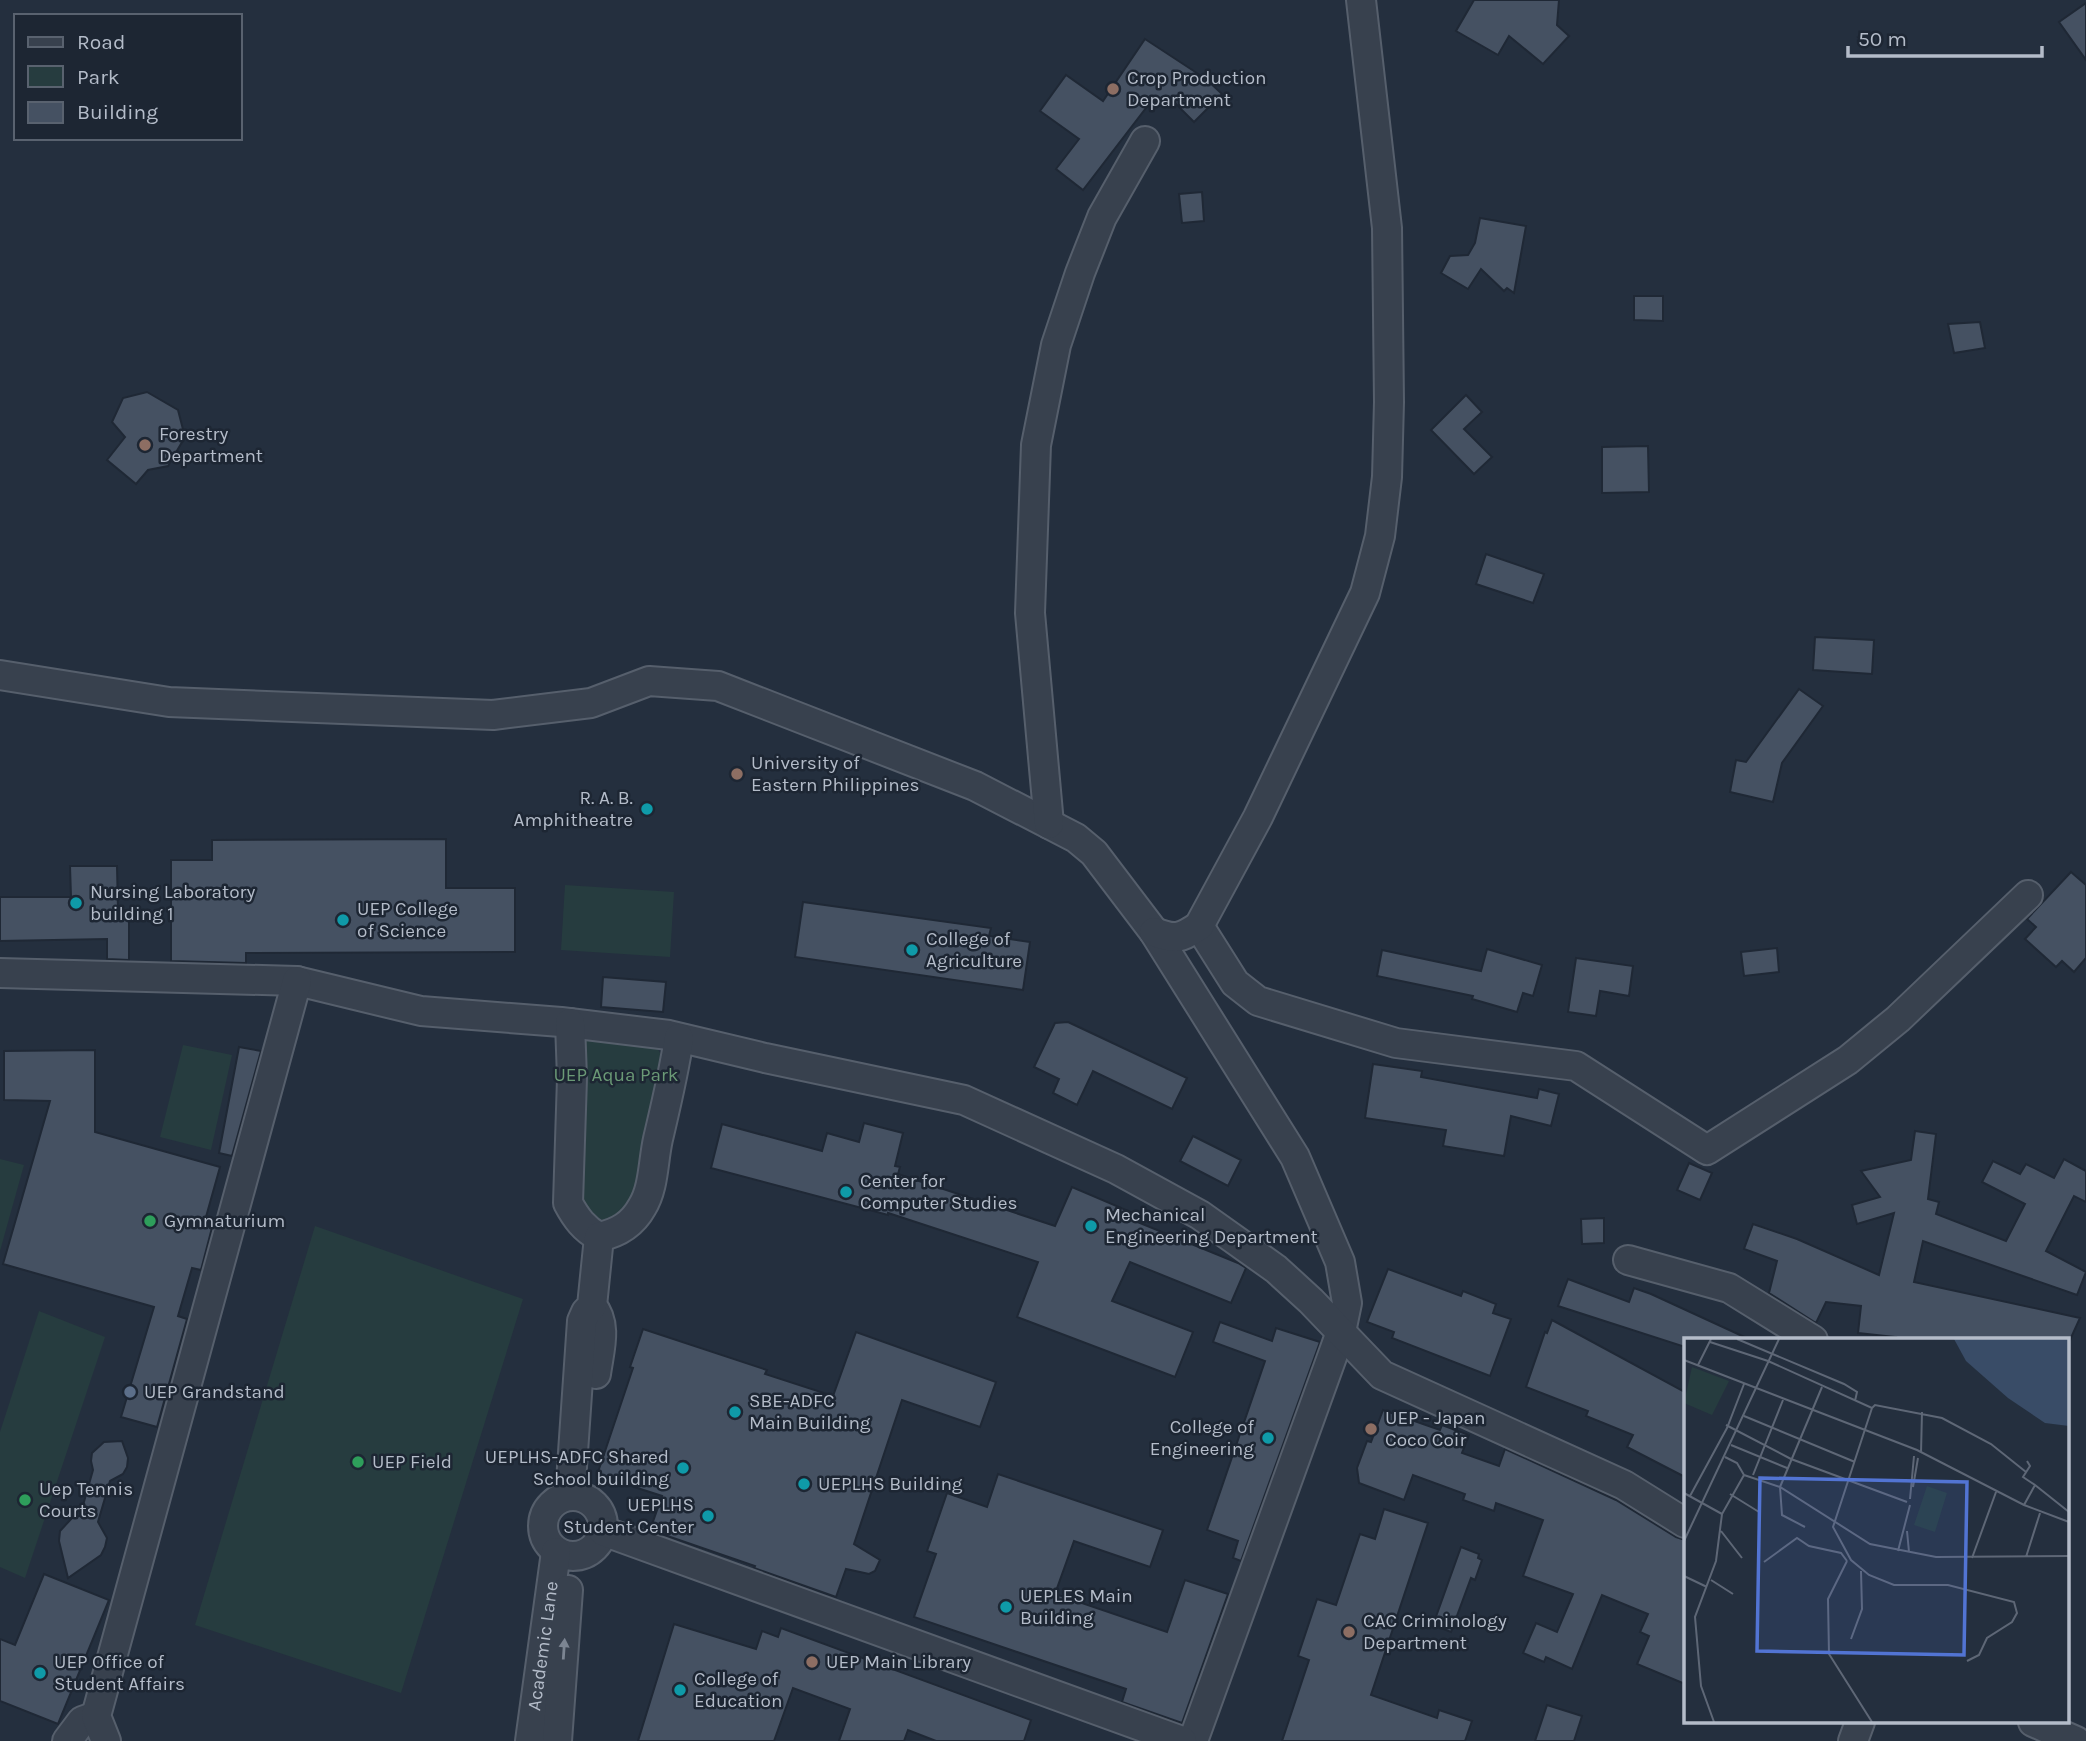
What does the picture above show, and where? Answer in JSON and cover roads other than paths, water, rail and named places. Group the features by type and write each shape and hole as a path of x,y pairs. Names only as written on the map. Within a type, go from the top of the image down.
{"street":[{"path":"1154,932 1171,939 1186,936 1199,926 1258,817 1365,593 1380,536 1387,477 1389,402 1387,228 1374,94 1361,0"},
{"path":"1049,824 1030,613 1036,445 1056,345 1080,273 1102,217 1145,141"},
{"path":"0,676 169,702 493,715 591,703 649,681 718,686 975,786 1076,838 1094,853 1154,932 1295,1157 1340,1262 1347,1303 1341,1332 1194,1741"},
{"path":"1199,926 1235,983 1258,1001 1396,1043 1576,1066 1707,1150 1848,1060 1898,1019 2028,895"},
{"path":"0,973 297,981 421,1011 570,1023 679,1038 964,1100 1116,1170 1200,1215 1276,1269 1382,1375 1623,1485 1684,1522"},
{"path":"67,1741 82,1721 101,1729 297,981"},
{"path":"570,1023 572,1078 568,1203 578,1220 599,1237 616,1234 643,1206 652,1180 679,1038"},
{"path":"575,1497 602,1328 600,1315 593,1306 599,1237"},
{"path":"1628,1260 1729,1289 1810,1338"},
{"path":"575,1497 594,1504 600,1513 603,1531 600,1541 585,1554 564,1554 544,1536 544,1516 557,1500 575,1497"},
{"path":"603,1531 1182,1741"},
{"name":"Academic Lane","path":"530,1741 549,1686 564,1554"},
{"name":"Academic Lane","path":"549,1686 557,1741"},
{"path":"1853,1741 1859,1724"},
{"path":"2038,1724 2076,1741"}],"place":[{"name":"Crop Production Department","path":"1113,89"},
{"name":"Forestry Department","path":"145,445"},
{"name":"University of Eastern Philippines","path":"737,774"},
{"name":"R. A. B. Amphitheatre","path":"647,809"},
{"name":"Nursing Laboratory building 1","path":"76,903"},
{"name":"UEP College of Science","path":"343,920"},
{"name":"College of Agriculture","path":"912,950"},
{"name":"Center for Computer Studies","path":"846,1192"},
{"name":"Gymnaturium","path":"150,1221"},
{"name":"Mechanical Engineering Department","path":"1091,1226"},
{"name":"UEP Grandstand","path":"130,1392"},
{"name":"SBE-ADFC Main Building","path":"735,1412"},
{"name":"UEP - Japan Coco Coir","path":"1371,1429"},
{"name":"College of Engineering","path":"1268,1438"},
{"name":"UEP Field","path":"358,1462"},
{"name":"UEPLHS-ADFC Shared School building","path":"683,1468"},
{"name":"UEPLHS Building","path":"804,1484"},
{"name":"Uep Tennis Courts","path":"25,1500"},
{"name":"UEPLHS Student Center","path":"708,1516"},
{"name":"UEPLES Main Building","path":"1006,1607"},
{"name":"CAC Criminology Department","path":"1349,1632"},
{"name":"UEP Main Library","path":"812,1662"},
{"name":"UEP Office of Student Affairs","path":"40,1673"},
{"name":"College of Education","path":"680,1690"}],"park label":[{"name":"UEP Aqua Park","path":"616,1075"}]}
